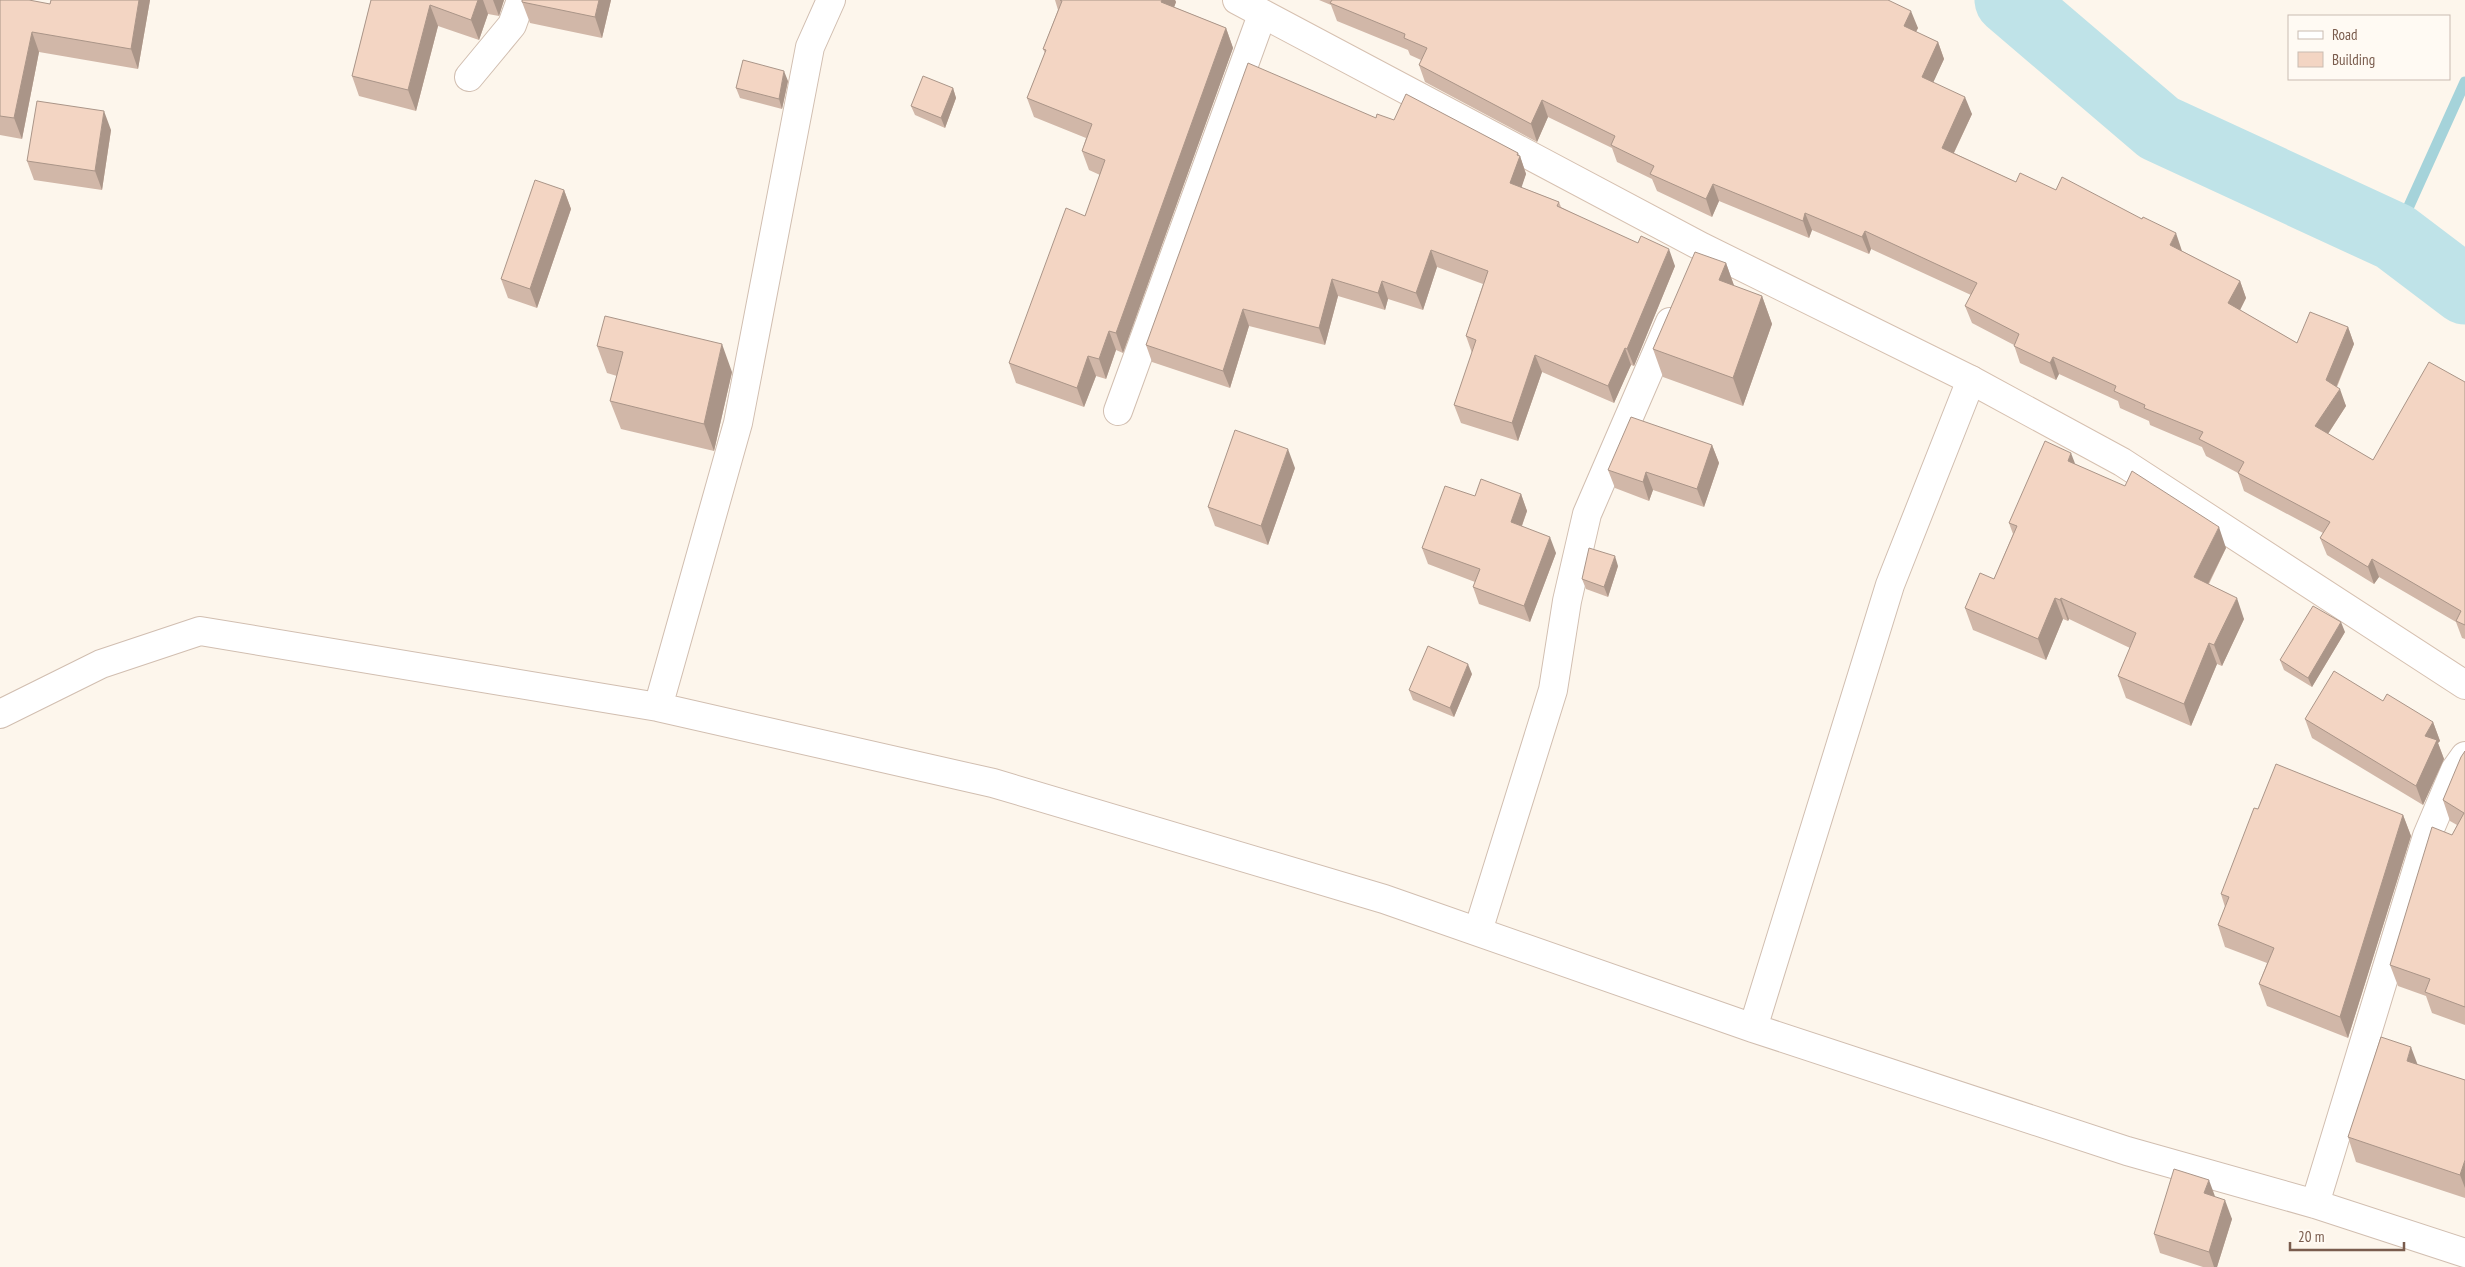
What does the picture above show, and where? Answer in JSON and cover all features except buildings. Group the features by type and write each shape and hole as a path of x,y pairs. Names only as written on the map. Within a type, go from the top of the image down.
{"street":[{"path":"469,78 512,25 521,0"},
{"path":"658,707 738,423 810,47 831,0"},
{"path":"1237,0 1262,15 1702,247 1971,380 2122,462 2465,685"},
{"path":"1118,411 1262,15"},
{"path":"1691,273 1702,247"},
{"path":"1478,931 1553,690 1567,601 1587,514 1680,299"},
{"path":"1753,1028 1890,585 1971,380"},
{"path":"0,714 101,664 200,631 658,707 993,783 1384,899 1753,1028 2127,1151 2315,1204 2465,1253"},
{"path":"2315,1204 2427,836 2456,770 2465,756"}],"waterway":[{"path":"2009,0 2159,128 2395,237 2465,290"},
{"path":"2395,237 2465,82"}]}
